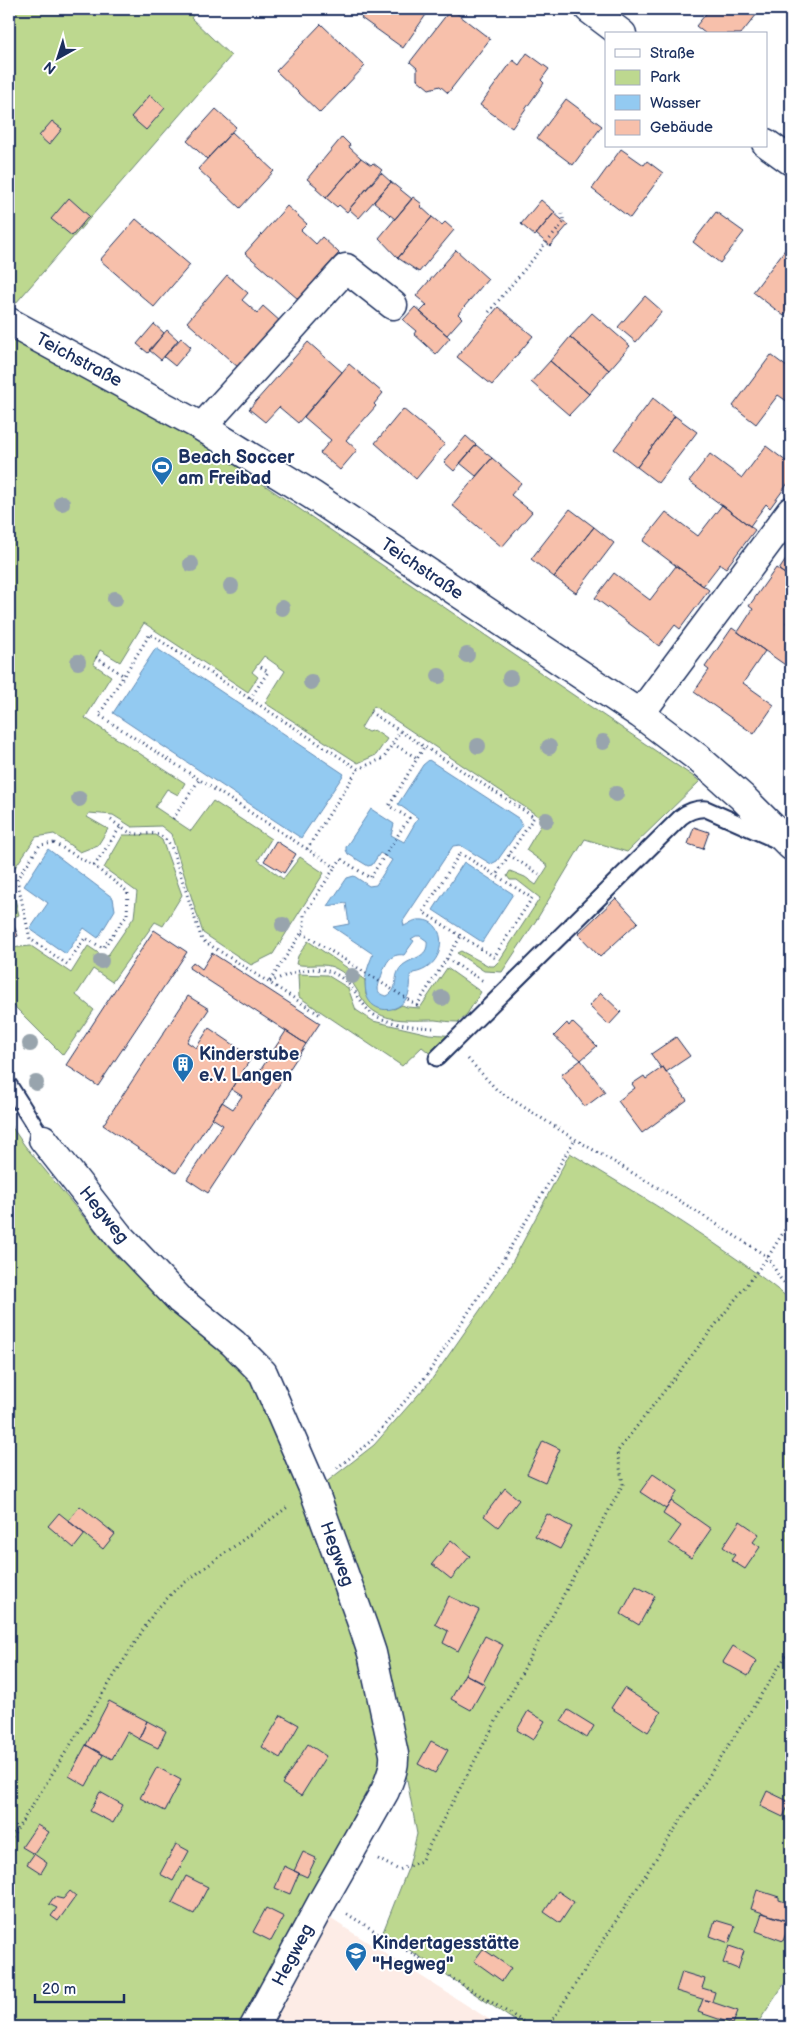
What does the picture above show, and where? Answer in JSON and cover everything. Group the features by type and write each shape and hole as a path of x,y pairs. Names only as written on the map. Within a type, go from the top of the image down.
{"street":[{"path":"588,9 619,32"},
{"path":"768,144 791,161"},
{"path":"202,427 346,268 393,305"},
{"name":"Teichstraße","path":"9,322 202,427 312,495 640,714 698,758 742,797 791,846"},
{"path":"640,714 791,511"},
{"name":"Hegweg","path":"43,1140 119,1236 166,1286 180,1300 233,1343 263,1373 314,1488 372,1652 394,1754 395,1764 392,1774 385,1791 254,2027"}],"lane":[{"path":"437,1058 681,817 689,812 698,808 706,809 791,846"},
{"path":"9,1086 43,1140"}],"path":[{"path":"489,312 564,222 562,214"},
{"path":"334,867 99,715 150,634 358,769"},
{"path":"96,658 124,676"},
{"path":"250,699 268,672 258,665"},
{"path":"370,712 534,817 496,875"},
{"path":"307,849 358,769 384,758 400,731"},
{"path":"392,744 417,758"},
{"path":"270,982 302,933 304,929 304,915 341,859 370,878 376,869 409,818 389,806 424,747"},
{"path":"173,819 199,780"},
{"path":"111,820 131,833 160,834 166,839 171,846 202,940 322,1016"},
{"path":"94,866 121,826"},
{"path":"54,843 94,866 128,892 127,915 103,948 85,938 67,964 30,939 17,879 40,845 54,843"},
{"path":"460,853 532,898 494,958 461,936 423,912 460,853"},
{"path":"509,855 539,874"},
{"path":"302,933 417,1005 461,936"},
{"path":"447,959 502,994"},
{"path":"270,982 297,970 326,969 338,974 351,986 370,1012 383,1019 435,1028 472,1024"},
{"path":"453,1043 497,1090 672,1196 768,1257 780,1278 791,1290"},
{"path":"9,1842 155,1611 176,1588 314,1488 371,1441 427,1375 501,1263 576,1139"},
{"path":"353,1847 399,1870 420,1861 623,1484 617,1452 768,1257 791,1220"},
{"path":"791,1303 788,1320 791,1327"},
{"path":"548,2027 791,1648"},
{"path":"323,1900 372,1928 532,2027"}],"shaded area":[{"name":"Kindertagesstätte \"Hegweg\"","path":"328,1917 501,2027 267,2027"}],"green space":[{"path":"9,9 198,9 191,18 231,56 9,311"},
{"path":"9,337 195,438 700,781 627,852 585,839 537,919 502,972 484,971 457,953 461,951 489,966 494,966 499,961 540,898 517,880 510,880 507,876 510,871 525,877 536,885 548,866 526,850 544,820 374,706 361,728 368,732 374,730 387,739 376,755 358,763 265,703 285,671 264,656 252,672 258,677 248,692 144,623 120,662 100,650 93,664 111,676 85,718 185,783 178,795 167,789 155,807 191,831 213,801 271,839 258,860 283,879 300,857 324,873 273,954 251,965 203,933 171,834 161,826 132,827 113,815 89,813 87,817 108,829 98,845 80,852 54,834 36,837 9,876"},
{"path":"123,835 155,835 162,840 182,895 163,926 155,922 112,982 93,969 76,995 94,1010 63,1055 9,1001 9,948 31,946 71,973 88,946 106,958 134,917 137,892 104,868"},
{"path":"9,876 19,915 9,919"},
{"path":"308,941 365,980 366,995 394,1009 402,1005 420,1008 447,968 481,992 467,1014 458,1022 406,1020 387,1017 378,1014 370,1008 350,979 337,969 327,965 296,964 298,956"},
{"path":"298,974 327,975 348,988 356,1010 373,1021 429,1034 457,1036 433,1056 422,1047 402,1066 299,997"},
{"path":"9,1123 25,1146 116,1256 248,1369 297,1477 364,1674 384,1760 238,2027 9,2027"},
{"path":"570,1153 711,1241 791,1300 791,1974 755,2027 524,2027 383,1932 409,1866 417,1834 401,1747 320,1487 374,1445 432,1379 508,1270"}],"water":[{"path":"156,648 344,774 301,838 113,713"},
{"path":"429,760 518,818 522,826 497,861 491,864 460,845 453,846 403,921 404,926 418,920 428,921 435,926 440,934 441,944 439,953 425,969 413,973 410,977 410,990 400,1006 392,1009 383,1009 376,1007 370,1001 365,988 368,968 373,954 333,927 349,924 346,903 328,906 347,878 354,876 369,886 376,885 392,860 380,853 372,865 368,866 348,854 346,847 371,809 394,824 391,835 404,842 418,818 398,804 423,765","holes":["420,936 427,941 425,951 401,967 391,993 387,996 382,995 378,988 387,963 392,957 404,955 414,941 411,939"]},
{"path":"48,849 113,898 115,910 98,938 84,928 66,954 30,929 48,903 24,886"},
{"path":"464,862 513,894 482,942 433,910"}],"building":[{"path":"368,9 430,9 403,48 361,18"},
{"path":"451,9 490,39 448,93 440,86 429,89 417,79 417,68 410,62"},
{"path":"710,9 761,9 743,32 704,32 696,26"},
{"path":"321,24 365,66 320,113 276,71"},
{"path":"527,53 549,69 541,80 544,83 512,128 480,105 513,60 519,65"},
{"path":"150,95 165,108 146,130 131,117"},
{"path":"566,99 602,126 573,165 537,138"},
{"path":"216,109 236,127 207,159 187,141"},
{"path":"52,121 62,129 49,145 39,136"},
{"path":"232,132 274,171 240,208 198,169"},
{"path":"342,137 350,145 349,147 361,158 326,198 307,179"},
{"path":"621,149 644,165 647,161 663,173 630,218 592,189"},
{"path":"361,158 371,165 373,163 382,170 347,212 326,198"},
{"path":"381,173 391,182 359,218 349,209"},
{"path":"391,182 412,199 395,219 374,202"},
{"path":"413,197 422,204 420,206 432,217 398,258 379,238"},
{"path":"69,198 89,216 72,236 51,219"},
{"path":"541,200 555,212 535,236 521,224"},
{"path":"287,206 307,224 301,230 316,244 322,237 339,253 298,299 245,253"},
{"path":"716,212 744,232 720,263 693,242"},
{"path":"554,213 568,225 550,246 536,234"},
{"path":"432,217 442,225 445,222 454,230 419,272 398,258"},
{"path":"136,219 190,265 154,307 100,260"},
{"path":"787,247 791,250 791,307 784,316 753,292"},
{"path":"456,250 488,279 458,314 462,318 447,335 420,312 427,305 416,296"},
{"path":"227,275 248,293 242,300 257,313 263,306 281,322 239,368 187,322"},
{"path":"645,296 662,311 636,342 618,327"},
{"path":"415,307 450,338 436,354 414,334 416,331 403,320"},
{"path":"498,307 533,336 492,385 457,357"},
{"path":"592,313 630,346 609,370 570,337"},
{"path":"154,324 164,333 148,353 137,344"},
{"path":"167,330 178,340 161,360 149,350"},
{"path":"570,337 609,370 589,394 550,361"},
{"path":"181,338 191,347 175,366 164,357"},
{"path":"308,342 342,372 298,423 279,407 265,422 249,409"},
{"path":"771,355 791,370 791,404 778,395 756,424 733,406"},
{"path":"550,361 589,394 569,415 531,382"},
{"path":"349,364 383,393 374,404 376,406 346,440 357,450 340,470 320,453 331,440 304,417"},
{"path":"653,398 675,416 637,467 614,449"},
{"path":"403,409 445,444 416,479 375,443"},
{"path":"675,416 697,432 658,483 637,467"},
{"path":"466,436 476,445 454,471 444,462"},
{"path":"476,445 492,458 476,476 460,463"},
{"path":"766,446 791,465 791,479 770,508 766,504 750,526 689,481 710,454 742,478"},
{"path":"492,458 521,483 511,495 532,512 502,547 452,505"},
{"path":"722,505 755,530 726,568 720,564 703,586 643,541 666,512 698,536"},
{"path":"570,509 594,527 554,577 531,559"},
{"path":"594,527 614,543 576,593 554,577"},
{"path":"791,552 791,578 779,570"},
{"path":"676,566 709,590 680,629 675,625 659,646 595,598 614,573 650,600"},
{"path":"776,568 791,578 791,616 786,623 791,626 791,669 738,632 753,609 749,606"},
{"path":"732,628 765,651 743,683 774,705 754,734 694,692 709,670 705,667"},
{"path":"694,827 709,832 703,849 688,844"},
{"path":"276,841 296,854 284,873 264,861"},
{"path":"616,898 638,922 600,957 578,934"},
{"path":"14,926 18,936 9,939 9,928"},
{"path":"154,930 187,952 98,1086 66,1065"},
{"path":"212,953 320,1023 306,1044 189,968 193,962 202,969"},
{"path":"601,993 621,1012 609,1025 589,1006"},
{"name":"Kinderstube e.V. Langen","path":"188,996 209,1009 187,1042 196,1048 209,1028 252,1057 176,1173 103,1125"},
{"path":"572,1022 597,1046 581,1060 554,1036 567,1023 569,1026"},
{"path":"286,1031 306,1044 208,1193 187,1179 223,1125 212,1118 222,1102 233,1109 242,1096 231,1089 240,1076 252,1083"},
{"path":"676,1037 690,1056 666,1072 651,1054"},
{"path":"581,1060 605,1092 585,1107 561,1075"},
{"path":"663,1067 687,1100 642,1133 618,1101 635,1088 632,1084 644,1076 646,1079"},
{"path":"543,1441 560,1449 545,1482 527,1474"},
{"path":"653,1474 678,1491 666,1509 640,1492"},
{"path":"505,1488 519,1500 498,1527 484,1516"},
{"path":"671,1501 711,1529 691,1558 669,1543 681,1526 663,1514"},
{"path":"80,1506 115,1534 103,1549 68,1521"},
{"path":"59,1513 85,1534 74,1548 48,1526"},
{"path":"547,1514 572,1527 560,1549 535,1536"},
{"path":"740,1521 759,1534 753,1542 760,1547 745,1569 731,1560 735,1555 723,1547"},
{"path":"451,1540 470,1556 451,1579 432,1564"},
{"path":"636,1586 655,1596 639,1625 621,1614"},
{"path":"449,1596 479,1610 458,1651 443,1643 448,1631 435,1624"},
{"path":"485,1636 503,1645 483,1683 465,1674"},
{"path":"733,1646 757,1661 748,1676 723,1662"},
{"path":"465,1674 485,1685 471,1710 451,1699"},
{"path":"624,1688 661,1712 648,1732 611,1708"},
{"path":"109,1701 147,1721 139,1739 127,1732 112,1759 86,1745"},
{"path":"568,1710 594,1726 587,1738 561,1721"},
{"path":"528,1711 545,1721 533,1740 517,1730"},
{"path":"281,1715 299,1725 280,1758 262,1747"},
{"path":"147,1721 166,1731 158,1748 139,1739"},
{"path":"431,1741 448,1750 435,1773 418,1764"},
{"path":"308,1744 326,1756 301,1796 282,1784"},
{"path":"86,1745 103,1755 86,1786 69,1776"},
{"path":"157,1767 181,1780 165,1811 140,1798"},
{"path":"767,1791 790,1802 783,1817 760,1806"},
{"path":"100,1792 123,1805 113,1823 90,1811"},
{"path":"37,1825 49,1832 34,1854 22,1847"},
{"path":"176,1844 189,1851 173,1881 160,1874"},
{"path":"303,1852 316,1858 307,1877 294,1871"},
{"path":"34,1854 47,1863 41,1873 27,1864"},
{"path":"284,1866 299,1873 290,1894 275,1888"},
{"path":"186,1876 208,1887 194,1914 172,1903"},
{"path":"757,1890 779,1897 779,1900 791,1904 791,1922 751,1909"},
{"path":"70,1891 76,1896 58,1921 51,1916 57,1908 49,1904 54,1897 63,1899"},
{"path":"558,1891 574,1902 560,1923 544,1912"},
{"path":"266,1908 284,1917 271,1941 253,1932"},
{"path":"762,1913 790,1922 783,1941 756,1931"},
{"path":"715,1920 735,1926 729,1943 710,1936"},
{"path":"729,1946 744,1951 738,1969 723,1963"},
{"path":"483,1949 511,1968 502,1981 474,1961"},
{"path":"682,1972 705,1979 702,1988 715,1992 712,2002 676,1991"},
{"path":"703,1999 738,2011 733,2024 698,2012"}],"place":[{"name":"Beach Soccer am Freibad","path":"162,486"},
{"name":"Kinderstube e.V. Langen","path":"183,1083"},
{"name":"Kindertagesstätte \"Hegweg\"","path":"356,1972"}]}
